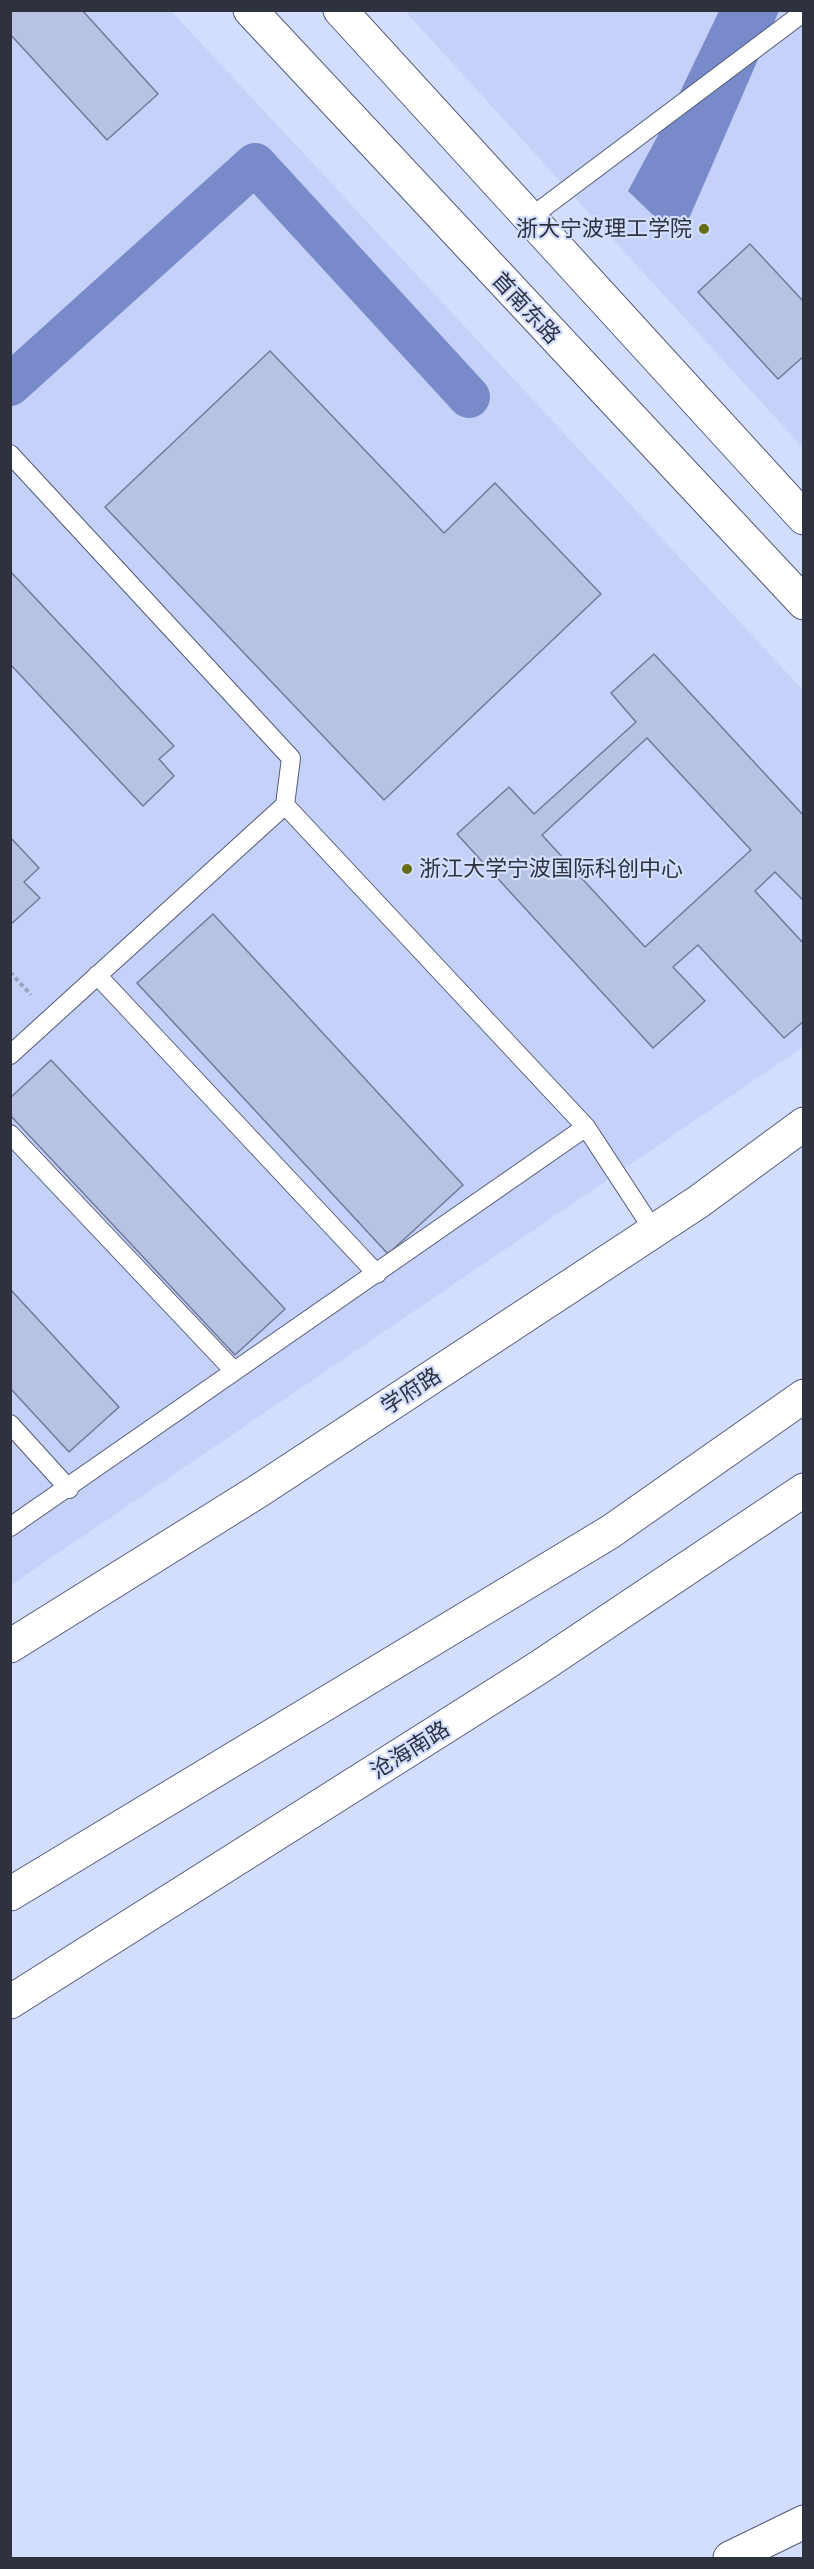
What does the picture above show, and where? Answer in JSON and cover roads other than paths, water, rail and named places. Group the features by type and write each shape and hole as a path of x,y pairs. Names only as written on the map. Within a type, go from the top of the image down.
{"main road":[{"name":"首南东路","path":"250,10 804,603"},
{"path":"340,10 804,518"},
{"name":"学府路","path":"10,1646 260,1490 654,1231 804,1124"},
{"path":"10,1894 610,1532 804,1396"},
{"name":"沧海南路","path":"10,2002 538,1668 804,1490"},
{"path":"730,2559 804,2522"}],"lane":[{"path":"531,217 804,12"},
{"path":"10,454 291,758 285,805 10,1055"},
{"path":"285,805 586,1127 654,1231"},
{"path":"97,975 377,1274"},
{"path":"10,1527 69,1489 234,1371 586,1127"},
{"path":"10,1134 234,1371"},
{"path":"10,1424 69,1489"}],"water":[{"path":"719,11 779,11 681,237 654,216 628,191 670,113"}],"waterway":[{"path":"10,385 255,164 469,397"}],"place":[{"name":"浙大宁波理工学院","path":"704,229"},
{"name":"浙江大学宁波国际科创中心","path":"407,869"}]}
